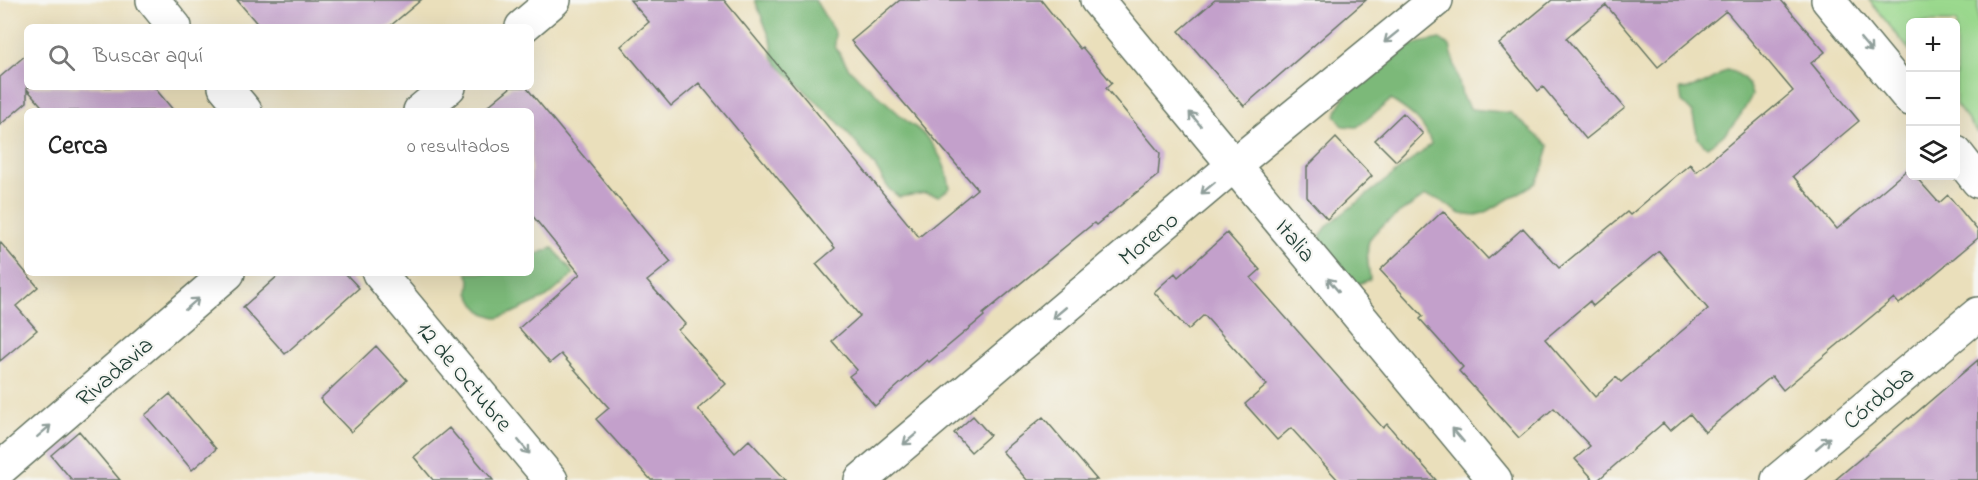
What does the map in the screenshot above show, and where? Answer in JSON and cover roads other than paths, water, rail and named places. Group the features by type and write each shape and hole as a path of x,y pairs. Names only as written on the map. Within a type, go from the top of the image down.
{"street":[{"path":"153,0 173,24"},
{"path":"526,24 554,0"},
{"name":"Italia","path":"1097,0 1495,480"},
{"name":"Moreno","path":"861,480 1234,165 1436,0"},
{"path":"1828,0 1906,93"},
{"path":"228,90 242,108"},
{"path":"424,108 445,90"},
{"path":"1960,158 1978,181"},
{"name":"Rivadavia","path":"0,469 225,276"},
{"name":"12 de Octubre","path":"381,276 551,480"},
{"name":"Córdoba","path":"1778,480 1978,314"}]}
